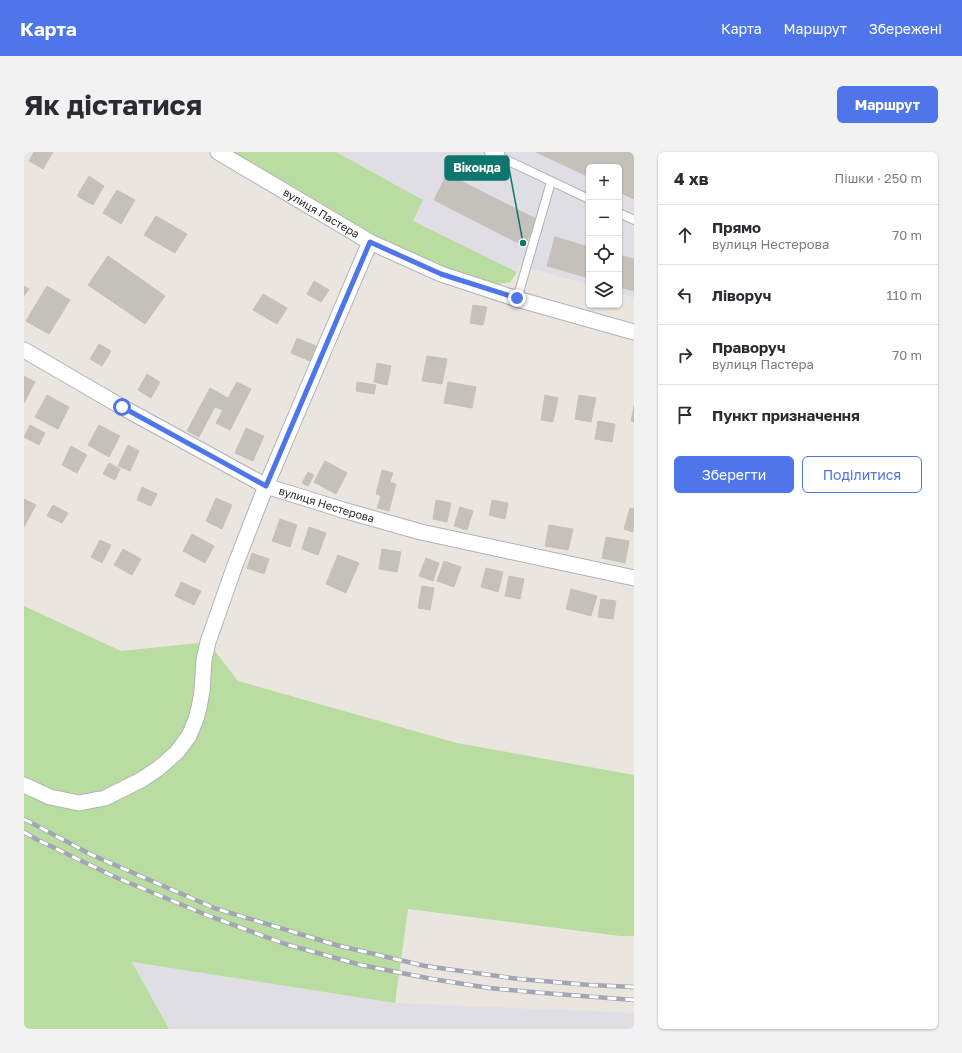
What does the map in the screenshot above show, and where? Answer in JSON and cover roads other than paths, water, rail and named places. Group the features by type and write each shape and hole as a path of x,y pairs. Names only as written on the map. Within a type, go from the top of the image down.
{"street":[{"name":"вулиця Пастера","path":"218,152 370,242 441,274 634,332"},
{"path":"24,785 50,797 79,803 105,798 141,780 159,768 177,752 189,736 196,719 202,691 204,660 208,642 234,568 266,486 370,242"},
{"name":"вулиця Нестерова","path":"24,350 122,407 266,486 421,532 634,578"}],"lane":[{"path":"489,152 499,154 551,182 586,198"},
{"path":"517,298 551,182"},
{"path":"622,214 634,220"}],"railway":[{"path":"24,819 92,855 214,908 336,945 425,966 519,979 634,987"},
{"path":"24,832 115,877 204,914 285,944 361,965 432,979 489,988 634,1000"}],"place":[{"name":"Віконда","path":"523,243"}]}
